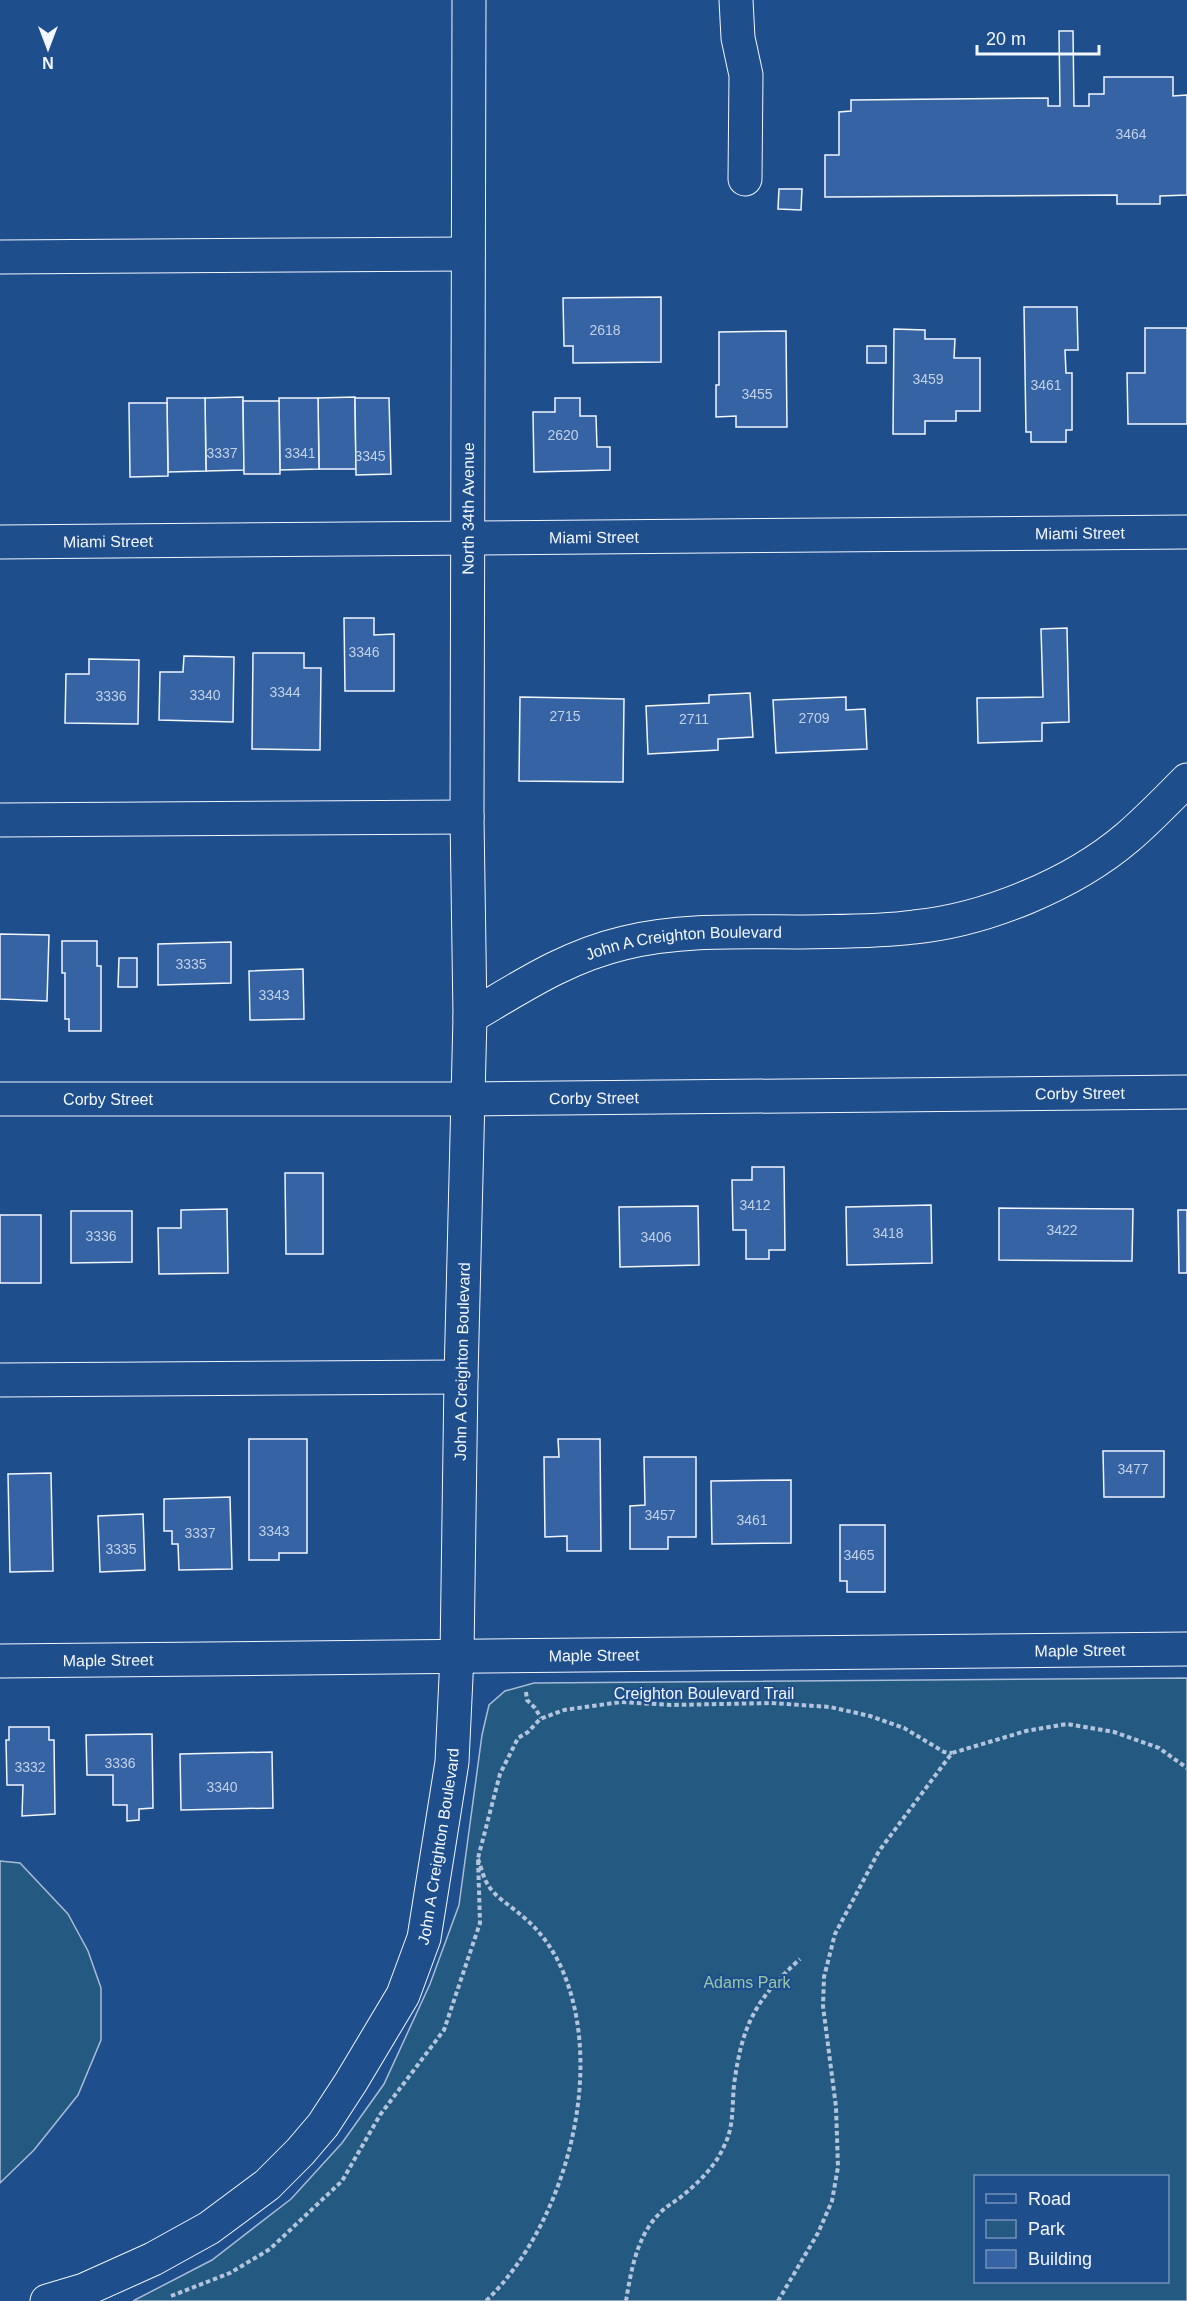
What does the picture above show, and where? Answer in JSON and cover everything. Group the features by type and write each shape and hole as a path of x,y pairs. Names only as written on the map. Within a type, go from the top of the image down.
{"street":[{"name":"North 34th Avenue","path":"469,0 467,817 470,1017"},
{"path":"736,0 738,38 746,75 745,179"},
{"path":"0,257 468,254"},
{"name":"Miami Street","path":"0,542 1187,532"},
{"name":"John A Creighton Boulevard","path":"47,2301 84,2290 153,2259 209,2228 267,2185 300,2152 322,2125 351,2082 403,1995 424,1938 452,1762 457,1656 470,1017 553,968 625,943 700,933 873,931 916,927 988,912 1029,897 1097,860 1128,837 1187,780"},
{"path":"0,820 467,817"},
{"name":"Corby Street","path":"0,1099 468,1099 1187,1092"},
{"path":"0,1380 461,1377"},
{"name":"Maple Street","path":"0,1661 1187,1649"}],"path":[{"path":"526,1685 526,1700 541,1718"},
{"name":"Creighton Boulevard Trail","path":"169,2296 230,2273 270,2249 342,2181 380,2115 444,2030 480,1923 478,1858 500,1774 518,1738 528,1732 541,1718 564,1710 621,1702 671,1705 771,1703 830,1707 870,1716 904,1728 944,1752 952,1753"},
{"path":"778,2301 818,2233 832,2201 838,2168 836,2107 823,2006 824,1977 835,1934 879,1851 952,1753 1026,1731 1067,1724 1122,1735 1159,1748 1187,1766"},
{"path":"478,1858 488,1886 544,1938 564,1974 576,2015 580,2079 577,2114 559,2186 542,2224 522,2257 504,2283 486,2301"},
{"path":"626,2301 630,2278 645,2230 660,2212 710,2172 726,2143 732,2121 740,2052 748,2023 779,1978 800,1959"}],"green space":[{"name":"Adams Park","path":"1187,1678 1187,2301 133,2301 212,2260 291,2199 342,2143 384,2084 430,1984 459,1905 482,1735 489,1705 505,1691 534,1683"},
{"path":"0,1861 20,1863 68,1914 88,1951 101,1988 101,2040 78,2095 34,2150 0,2183"}],"building":[{"path":"1059,31 1073,31 1074,106 1089,106 1089,94 1104,94 1104,77 1173,77 1173,96 1187,95 1187,195 1160,196 1160,204 1117,204 1117,195 825,197 825,155 839,155 839,112 851,111 851,100 1048,98 1048,106 1060,106"},
{"path":"779,189 802,189 801,210 778,209"},
{"path":"661,297 661,362 573,363 573,346 564,346 563,298"},
{"path":"1024,307 1077,307 1078,350 1065,350 1066,373 1072,373 1072,430 1066,430 1066,442 1031,442 1031,432 1026,432"},
{"path":"1145,328 1187,328 1187,424 1128,424 1127,373 1145,373"},
{"path":"894,329 925,330 925,339 955,339 954,358 980,358 980,411 956,411 956,421 925,421 925,434 893,434"},
{"path":"786,331 787,427 736,427 736,416 716,417 716,385 719,385 719,332"},
{"path":"867,346 886,346 886,363 867,363"},
{"path":"243,397 244,470 206,471 205,398"},
{"path":"355,397 356,469 319,469 318,398"},
{"path":"167,398 205,398 206,471 168,472"},
{"path":"279,398 318,398 319,469 280,470"},
{"path":"355,398 389,398 391,474 356,475"},
{"path":"555,398 580,398 580,416 596,416 597,447 610,447 610,470 534,472 533,412 555,412"},
{"path":"243,401 279,401 280,474 244,474"},
{"path":"129,403 167,403 168,476 130,477"},
{"path":"344,618 374,618 374,635 394,634 394,691 345,691"},
{"path":"1067,628 1069,722 1042,723 1042,741 978,743 977,698 1043,697 1041,629"},
{"path":"253,653 304,653 304,668 321,668 320,750 252,749"},
{"path":"184,656 234,657 233,722 159,720 160,672 183,672"},
{"path":"89,659 139,660 138,724 65,723 66,674 89,674"},
{"path":"750,693 753,737 718,739 718,750 648,754 646,706 709,703 709,695"},
{"path":"520,697 624,699 623,782 519,781"},
{"path":"846,697 846,710 865,709 867,749 776,753 773,700"},
{"path":"0,934 49,935 47,1001 0,999"},
{"path":"62,941 97,941 97,966 101,966 101,1031 69,1031 69,1019 65,1019"},
{"path":"231,942 231,983 158,985 158,944"},
{"path":"119,958 137,958 137,987 118,987"},
{"path":"303,969 304,1019 250,1020 249,971"},
{"path":"752,1167 784,1167 785,1250 769,1250 769,1259 746,1259 746,1230 733,1230 732,1180 752,1180"},
{"path":"285,1173 323,1173 323,1254 286,1254"},
{"path":"931,1205 932,1263 847,1265 846,1207"},
{"path":"698,1206 699,1265 620,1267 619,1207"},
{"path":"999,1208 1133,1209 1132,1261 999,1260"},
{"path":"227,1209 228,1273 159,1274 158,1228 181,1228 181,1210"},
{"path":"1178,1210 1187,1210 1187,1273 1179,1273"},
{"path":"71,1211 132,1211 132,1262 71,1263"},
{"path":"0,1215 41,1215 41,1283 0,1283"},
{"path":"249,1439 307,1439 307,1553 279,1553 279,1560 249,1560"},
{"path":"558,1439 600,1439 601,1551 567,1551 567,1536 545,1537 544,1457 559,1457"},
{"path":"1103,1451 1164,1451 1164,1497 1104,1497"},
{"path":"644,1457 696,1457 696,1537 668,1537 668,1549 630,1549 630,1506 645,1505"},
{"path":"51,1473 53,1571 10,1572 8,1474"},
{"path":"791,1480 791,1543 712,1544 711,1481"},
{"path":"230,1497 232,1569 179,1570 178,1544 172,1544 172,1531 164,1531 164,1499"},
{"path":"143,1514 145,1570 100,1572 98,1516"},
{"path":"840,1525 885,1525 885,1592 847,1592 847,1581 840,1581"},
{"path":"9,1727 49,1727 49,1740 54,1740 55,1814 22,1816 23,1785 7,1785 6,1740 9,1740"},
{"path":"152,1734 153,1808 139,1809 139,1820 127,1821 127,1805 113,1805 113,1775 87,1775 86,1735"},
{"path":"272,1752 273,1808 181,1810 180,1754"}]}
